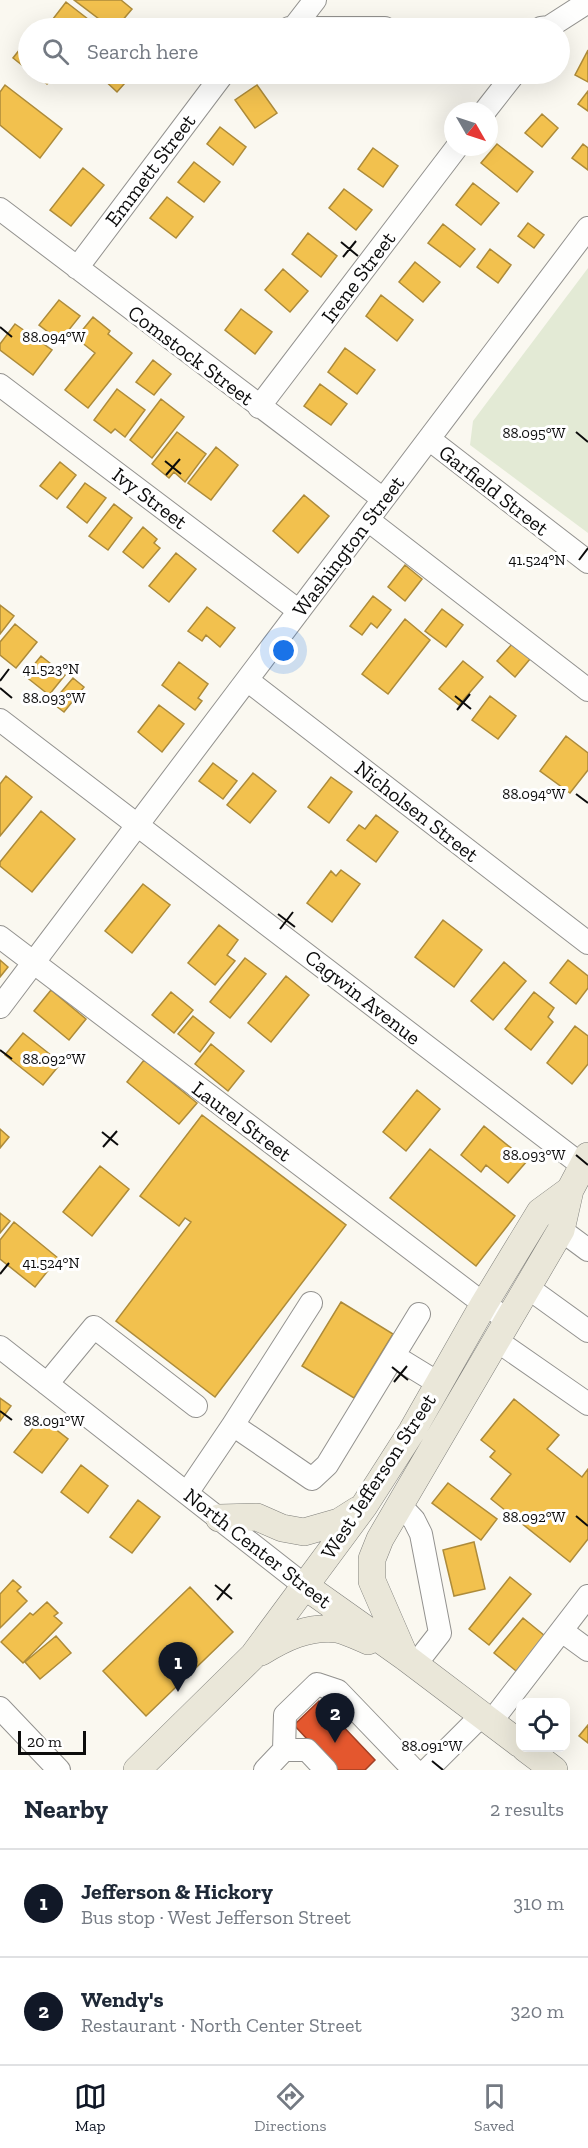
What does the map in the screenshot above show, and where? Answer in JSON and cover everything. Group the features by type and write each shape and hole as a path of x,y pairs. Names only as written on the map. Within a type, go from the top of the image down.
{"main road":[{"name":"West Jefferson Street","path":"137,1770 253,1656 364,1506 412,1431 484,1304 540,1212 570,1190 585,1161"},
{"path":"410,1661 372,1581 372,1559 380,1539 561,1230 570,1190"},
{"path":"219,1518 257,1517 282,1528 304,1532 339,1522 364,1506"},
{"name":"North Center Street","path":"305,1586 516,1741"},
{"path":"253,1656 301,1632 338,1629 410,1661"},
{"path":"530,1752 554,1770"}],"street":[{"path":"300,18 315,0"},
{"path":"562,18 588,2"},
{"name":"Emmett Street","path":"77,268 216,84"},
{"path":"492,102 506,84"},
{"name":"Irene Street","path":"259,407 450,156"},
{"name":"Comstock Street","path":"0,209 259,407 384,499"},
{"name":"Washington Street","path":"0,1007 429,439 584,241"},
{"name":"Ivy Street","path":"0,385 299,610"},
{"name":"Garfield Street","path":"429,439 588,562"},
{"path":"368,520 588,690"},
{"name":"Nicholsen Street","path":"247,680 588,943"},
{"name":"Cagwin Avenue","path":"0,720 585,1161"},
{"name":"Laurel Street","path":"0,937 484,1304"},
{"path":"561,1230 588,1250"},
{"path":"527,1287 588,1331"},
{"path":"187,1493 310,1303"},
{"path":"484,1304 502,1330 588,1404"},
{"path":"233,1425 312,1479 327,1466 419,1314"},
{"path":"48,1384 94,1328 196,1406"},
{"name":"North Center Street","path":"0,1347 305,1586"},
{"path":"394,1356 438,1383"},
{"path":"400,1505 414,1520 421,1534 440,1633 410,1661"},
{"path":"427,1770 486,1719 588,1596"},
{"path":"562,1630 588,1650"},
{"path":"265,1770 284,1750 285,1715 317,1684 338,1691 414,1770"},
{"path":"0,1708 59,1770"},
{"path":"284,1750 307,1750 326,1770"}],"green space":[{"path":"588,268 588,533 470,445 473,421"}],"building: Homes":[{"path":"74,0 121,0 132,9 124,18 98,18"},
{"path":"66,2 87,18 54,18"},
{"path":"588,50 588,82 575,75"},
{"path":"18,52 18,62 13,58"},
{"path":"109,84 124,84 117,92"},
{"path":"5,85 62,129 40,158 0,125 0,92"},
{"path":"257,85 277,113 255,128 235,100"},
{"path":"588,91 588,111 578,104"},
{"path":"542,114 558,128 542,147 525,133"},
{"path":"220,127 246,147 233,165 207,144"},
{"path":"583,144 588,148 588,170 572,158"},
{"path":"498,145 533,172 517,192 481,163 487,156 498,156"},
{"path":"373,148 398,166 383,187 358,169"},
{"path":"194,162 220,182 204,202 178,182"},
{"path":"83,168 104,185 71,226 50,210"},
{"path":"473,183 499,203 481,225 456,205"},
{"path":"344,189 372,210 356,230 329,208"},
{"path":"167,197 193,217 176,238 150,218"},
{"path":"528,223 544,235 534,248 518,236"},
{"path":"443,224 475,249 460,267 428,243"},
{"path":"308,233 337,256 321,277 292,254"},
{"path":"490,249 511,265 498,283 477,267"},
{"path":"415,262 440,282 423,302 399,282"},
{"path":"283,269 308,291 290,312 265,290"},
{"path":"381,295 413,320 397,341 366,316"},
{"path":"59,300 80,316 60,341 39,325"},
{"path":"241,309 272,332 255,354 225,330"},
{"path":"93,317 110,331 108,334 132,353 88,408 65,390 95,353 76,338"},
{"path":"15,324 52,350 33,375 0,350 0,344"},
{"path":"345,348 375,370 357,394 328,372"},
{"path":"153,360 171,374 154,395 136,382"},
{"path":"320,384 347,404 331,425 304,406"},
{"path":"117,389 145,410 125,437 115,429 111,433 94,420"},
{"path":"161,399 184,417 152,458 130,440"},
{"path":"177,432 206,454 185,482 174,472 169,478 152,464"},
{"path":"216,447 238,465 211,500 188,483"},
{"path":"60,462 76,475 57,499 40,486"},
{"path":"85,483 106,498 87,523 67,507"},
{"path":"304,495 329,516 298,553 273,531"},
{"path":"114,504 132,518 108,550 89,536"},
{"path":"143,527 157,539 154,543 160,548 143,568 123,552"},
{"path":"176,553 196,569 169,602 149,586"},
{"path":"405,565 422,579 405,601 388,587"},
{"path":"373,596 391,610 377,628 371,623 362,635 350,626"},
{"path":"0,605 14,616 0,634"},
{"path":"207,607 235,628 220,647 206,635 202,641 188,631"},
{"path":"442,609 463,625 446,647 425,631"},
{"path":"405,619 430,640 388,694 362,674"},
{"path":"15,624 37,642 16,668 0,655 0,642"},
{"path":"512,644 530,659 515,677 497,661"},
{"path":"41,656 65,675 49,695 25,676"},
{"path":"463,661 483,677 459,705 439,689"},
{"path":"179,662 208,684 198,698 202,701 195,710 162,685"},
{"path":"73,678 84,687 64,712 52,703"},
{"path":"490,696 516,716 498,739 472,720"},
{"path":"159,705 184,724 162,752 138,732"},
{"path":"566,736 588,753 588,770 570,793 540,771"},
{"path":"213,763 237,781 223,799 199,781"},
{"path":"253,773 276,791 250,823 227,805"},
{"path":"6,776 32,797 0,836 0,784"},
{"path":"331,777 352,792 329,823 308,807"},
{"path":"41,811 75,839 32,892 0,866 0,862"},
{"path":"376,815 398,832 376,862 347,840 359,825 365,829"},
{"path":"341,870 360,884 332,922 307,903 331,871 336,876"},
{"path":"143,884 170,905 132,953 105,931"},
{"path":"443,920 482,950 454,987 415,957"},
{"path":"219,925 238,940 227,955 235,961 215,985 188,963"},
{"path":"245,958 266,974 230,1018 210,1002"},
{"path":"0,960 8,967 0,977"},
{"path":"568,960 588,976 588,988 576,1004 550,983"},
{"path":"504,962 526,981 493,1020 471,1001"},
{"path":"286,976 309,995 271,1042 248,1023"},
{"path":"51,990 86,1019 69,1040 34,1011"},
{"path":"171,992 193,1010 174,1033 152,1015"},
{"path":"534,992 554,1008 548,1017 553,1022 531,1050 505,1029"},
{"path":"193,1016 214,1033 200,1052 178,1034"},
{"path":"575,1026 588,1036 588,1064 572,1084 547,1063"},
{"path":"23,1033 61,1063 43,1085 5,1055"},
{"path":"211,1044 244,1071 228,1091 195,1064"},
{"path":"144,1060 197,1103 179,1124 127,1082"},
{"path":"417,1090 440,1109 406,1151 383,1132"},
{"path":"202,1115 346,1225 215,1397 116,1321 191,1222 185,1218 179,1226 140,1196"},
{"path":"484,1126 527,1161 508,1183 486,1165 481,1172 461,1155"},
{"path":"0,1129 9,1137 0,1148"},
{"path":"430,1149 515,1216 476,1266 390,1198"},
{"path":"100,1166 129,1189 92,1236 63,1212"},
{"path":"0,1213 10,1221 0,1233"},
{"path":"14,1222 58,1258 35,1287 0,1259 0,1240"},
{"path":"341,1302 393,1334 354,1398 302,1366"},
{"path":"0,1398 11,1406 0,1421"},
{"path":"514,1399 559,1435 547,1449 582,1477 588,1469 588,1539 570,1562 491,1499 511,1474 490,1457 495,1451 481,1440"},
{"path":"41,1418 68,1439 42,1473 14,1452"},
{"path":"81,1465 108,1486 88,1513 61,1492"},
{"path":"448,1483 497,1519 481,1540 432,1503"},
{"path":"138,1500 160,1517 132,1553 110,1537"},
{"path":"474,1542 485,1589 454,1596 443,1550"},
{"path":"510,1577 531,1594 489,1645 469,1629"},
{"path":"13,1580 21,1587 17,1591 27,1601 0,1628 0,1594"},
{"path":"190,1587 233,1632 146,1716 103,1671"},
{"path":"47,1602 58,1613 54,1616 62,1623 23,1663 1,1642 30,1613 33,1615"},
{"path":"523,1618 550,1640 521,1675 494,1653"},
{"path":"56,1636 71,1653 40,1679 25,1662"},
{"path":"588,1725 588,1743 579,1736"}],"building: Shops":[{"path":"319,1701 375,1760 365,1770 336,1770 294,1725"}],"place":[{"name":"Jefferson & Hickory","path":"178,1692"},
{"name":"Wendy's","path":"335,1743"}]}
